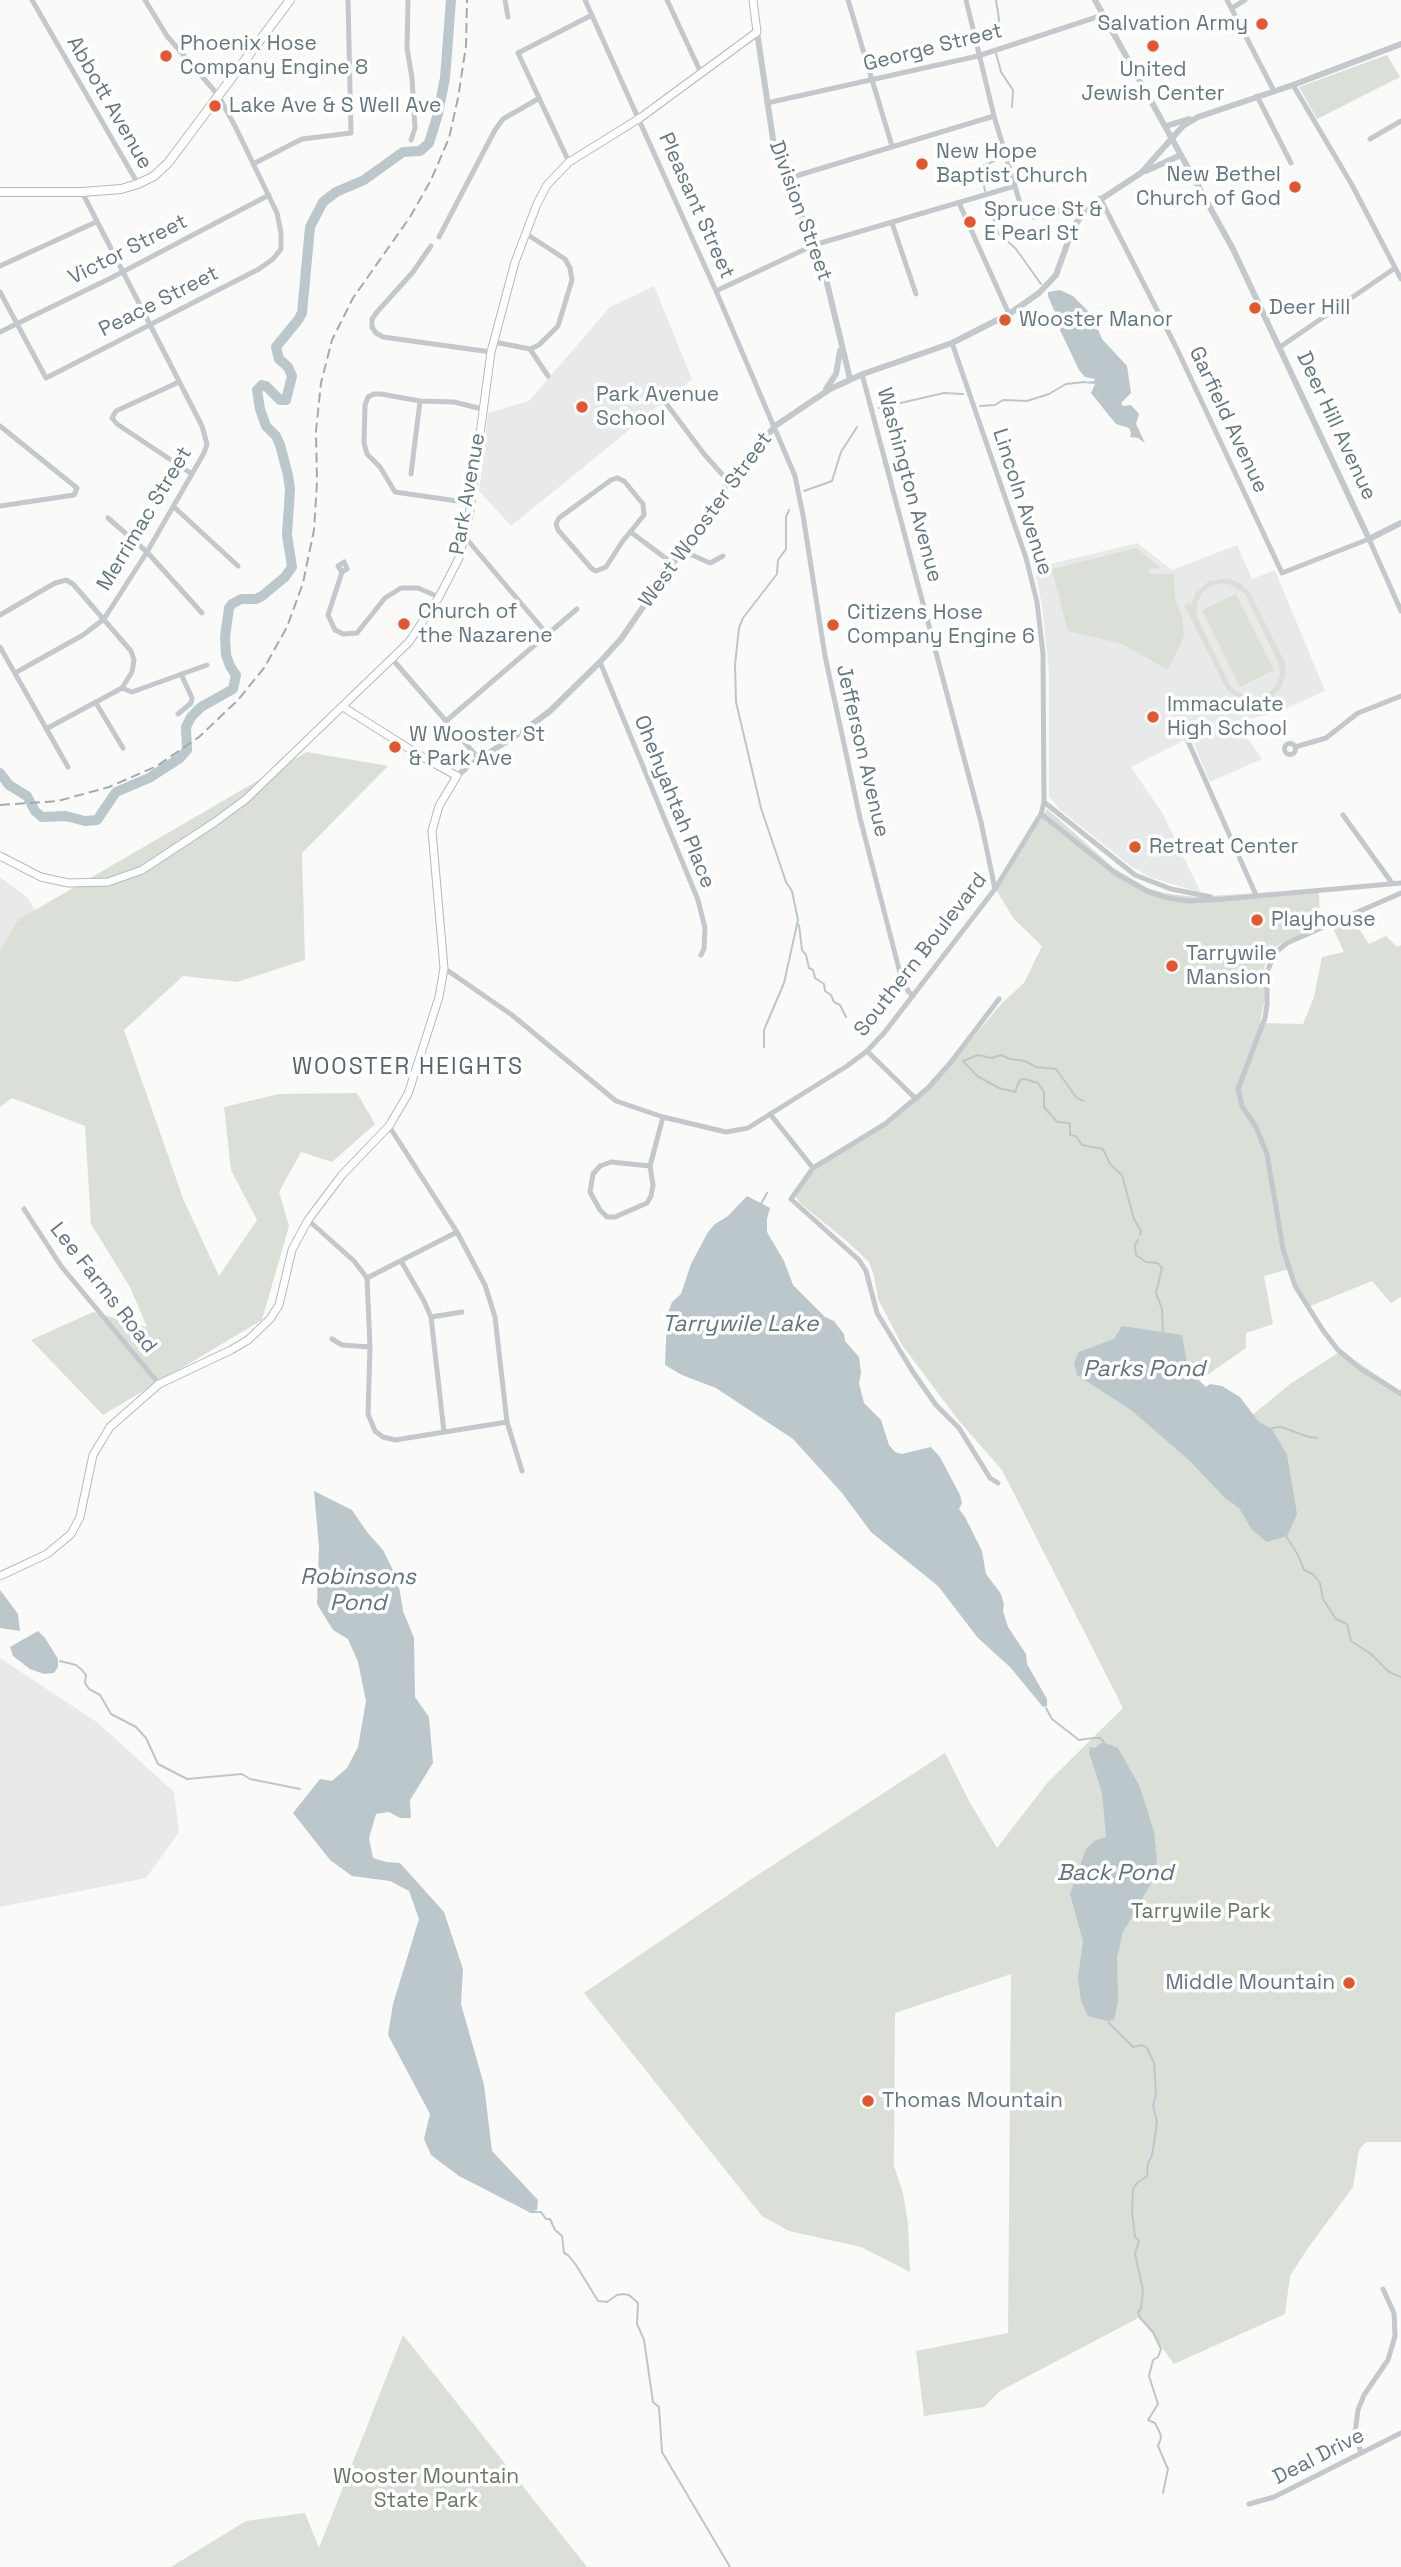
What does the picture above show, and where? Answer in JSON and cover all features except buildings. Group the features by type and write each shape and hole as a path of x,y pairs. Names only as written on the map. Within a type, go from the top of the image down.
{"main road":[{"path":"0,192 121,189 154,176 168,163 290,0"},
{"name":"Division Street","path":"753,0 757,32"},
{"name":"Park Avenue","path":"0,856 41,877 68,883 108,882 131,875 152,864 230,811 393,660 409,642 439,597 459,558 471,503 491,352 525,233 547,185 569,162 640,118 757,32"},
{"path":"0,1576 37,1559 60,1545 71,1534 80,1517 88,1472 100,1440 110,1427 159,1384 231,1350 248,1340 270,1319 279,1304 292,1250 308,1220 342,1175 389,1126 400,1111 413,1079 436,1006 444,968 432,831 439,806 457,776 343,707"}],"street":[{"name":"Abbott Avenue","path":"32,0 138,184"},
{"path":"145,0 167,36 218,95 269,195"},
{"path":"253,164 302,139 351,133 348,0"},
{"path":"408,0 407,48 415,128 411,139"},
{"path":"505,0 508,17"},
{"name":"Pleasant Street","path":"585,0 640,118 775,426"},
{"path":"667,0 701,73"},
{"path":"848,0 892,146"},
{"path":"966,0 978,56 1022,210 1034,217 1068,209 1086,209"},
{"name":"Deer Hill Avenue","path":"1095,0 1233,249 1401,611"},
{"path":"1227,0 1274,91"},
{"path":"1232,8 1245,0"},
{"path":"569,162 518,53 592,15"},
{"name":"George Street","path":"767,103 978,56 1103,15"},
{"name":"Division Street","path":"757,32 774,146 826,279 850,379"},
{"path":"1166,126 1293,85 1401,44"},
{"path":"1293,85 1352,185 1401,279"},
{"path":"1257,96 1291,163"},
{"path":"439,237 495,130 509,115 538,99"},
{"path":"786,179 994,116"},
{"name":"West Wooster Street","path":"1141,173 1183,126 1198,117"},
{"path":"1370,139 1401,121"},
{"name":"West Wooster Street","path":"457,776 550,711 621,639 729,482 775,426 822,394 850,379 952,343 1009,314 1039,293 1056,275 1073,228 1086,209 1141,173 1181,155"},
{"path":"716,291 814,245 1016,187"},
{"name":"Merrimac Street","path":"15,673 83,635 104,619 147,552 207,444 206,435 82,192"},
{"name":"Peace Street","path":"16,324 46,378 274,260 281,248 281,233 277,213 269,195"},
{"name":"Victor Street","path":"0,332 269,195"},
{"name":"Garfield Avenue","path":"1100,198 1172,337 1282,573 1369,539"},
{"path":"959,203 1009,314"},
{"path":"0,266 96,222"},
{"path":"892,223 916,294"},
{"path":"494,342 530,349 539,345 558,326 572,280 565,259 525,233"},
{"path":"431,246 413,272 377,312 372,319 372,327 376,334 383,337 491,352"},
{"path":"1280,347 1395,268"},
{"path":"0,292 16,324"},
{"name":"Division Street","path":"822,394 836,374 841,338"},
{"name":"Lincoln Avenue","path":"952,343 1026,558 1037,602 1044,664 1044,802"},
{"path":"530,349 548,376"},
{"name":"Washington Avenue","path":"862,374 981,822 995,889"},
{"path":"179,382 116,411 112,418 192,474"},
{"path":"471,503 395,492 380,467 367,454 365,430 368,397 381,394 420,401 454,402 482,409"},
{"path":"411,474 420,401"},
{"path":"665,402 729,482"},
{"path":"0,426 73,484 77,492 74,495 0,506"},
{"name":"Jefferson Avenue","path":"775,426 800,494 825,656 859,818 900,973 913,996"},
{"path":"617,478 624,481 645,509 632,533 622,542 606,567 596,571 558,530 556,524 559,518 617,478"},
{"path":"174,506 238,566"},
{"path":"108,518 147,552 202,613"},
{"path":"1369,539 1401,523"},
{"path":"632,533 672,563"},
{"path":"465,537 547,634"},
{"path":"681,550 710,563 723,556"},
{"path":"342,572 328,615 330,623 343,634 357,633 385,598 401,588 418,588 439,597"},
{"path":"0,615 55,583 66,580 73,584 131,651 134,660 132,673 122,688 46,729"},
{"path":"446,720 577,609"},
{"path":"0,647 68,767"},
{"path":"393,660 479,760"},
{"name":"Ohehyahtah Place","path":"600,662 698,900 705,928 701,955"},
{"path":"122,688 132,692 208,665"},
{"path":"178,714 191,703 192,698 181,674"},
{"path":"1295,747 1326,738 1358,713 1401,696"},
{"path":"96,703 123,748"},
{"path":"1187,739 1256,895"},
{"path":"1044,802 1135,875 1191,894 1224,899"},
{"name":"Southern Boulevard","path":"444,968 522,1022 603,1093 630,1107 663,1117 726,1132 748,1128 847,1066 867,1051 884,1033 995,889 1041,814 1044,802"},
{"path":"1041,814 1115,873 1149,892 1189,901 1401,883"},
{"path":"1343,815 1392,883"},
{"path":"1401,893 1287,943 1275,953 1267,972 1265,1018 1238,1089 1242,1106 1256,1127 1267,1154 1283,1249 1295,1286 1338,1350 1360,1368 1401,1394"},
{"path":"999,999 939,1077 885,1124 813,1168 791,1199 859,1260 866,1270 877,1313 913,1373 936,1405 959,1428 990,1478 999,1483"},
{"path":"867,1051 916,1099"},
{"path":"770,1114 813,1168"},
{"path":"650,1167 611,1161 600,1167 590,1182 594,1202 607,1217 615,1217 646,1203 652,1196 650,1167 663,1117"},
{"path":"389,1126 457,1232 485,1285 491,1301 507,1422 522,1471"},
{"name":"Lee Farms Road","path":"24,1209 61,1266 159,1384"},
{"path":"308,1220 354,1261 367,1278 370,1347 368,1414 375,1431 383,1437 395,1440 507,1422"},
{"path":"367,1278 457,1232"},
{"path":"401,1261 431,1317 443,1432"},
{"path":"431,1317 462,1312"},
{"path":"332,1339 342,1345 370,1347"},
{"path":"1360,2453 1355,2433 1358,2410 1364,2395 1388,2360 1395,2336 1394,2313 1383,2289"},
{"name":"Deal Drive","path":"1249,2504 1274,2497 1401,2432"}],"shaded area":[{"name":"Park Avenue School","path":"654,286 692,379 511,526 479,491 488,413 529,401 610,307"},
{"name":"Immaculate High School","path":"1137,543 1172,570 1237,545 1252,579 1275,570 1325,691 1278,712 1237,722 1262,759 1210,782 1191,737 1131,767 1163,814 1201,893 1152,878 1132,867 1059,809 1049,796 1049,672 1042,605 1034,568"},
{"path":"0,877 28,898 67,973 0,987"},
{"path":"0,1658 98,1723 174,1792 179,1832 146,1878 0,1907"}],"green space":[{"path":"1387,55 1400,77 1317,119 1299,87"},
{"path":"1136,548 1160,568 1149,569 1150,574 1174,574 1175,598 1182,617 1184,636 1168,670 1123,644 1068,631 1052,569"},
{"path":"1228,578 1249,591 1285,663 1286,675 1273,697 1261,702 1242,701 1227,690 1184,605 1189,602 1191,606 1195,594 1209,581","holes":["1221,583 1232,585 1245,594 1279,664 1277,684 1270,692 1260,697 1244,696 1231,687 1197,617 1197,602 1203,592"]},
{"path":"1236,594 1274,670 1240,687 1202,610"},
{"path":"307,752 388,766 302,853 305,960 237,982 183,976 124,1030 184,1201 219,1276 257,1220 231,1170 224,1107 279,1094 357,1093 375,1124 332,1162 301,1152 279,1192 289,1226 262,1320 103,1415 31,1340 93,1312 147,1327 130,1287 91,1224 85,1126 12,1098 0,1107 0,951 18,920"},
{"name":"Tarrywile Park","path":"1047,809 1114,868 1147,888 1164,893 1195,897 1319,889 1320,927 1284,942 1270,950 1267,955 1264,969 1266,994 1260,1023 1303,1024 1314,997 1322,957 1344,952 1330,922 1349,914 1369,944 1386,936 1397,947 1401,945 1401,1297 1391,1303 1372,1281 1308,1307 1289,1269 1264,1276 1273,1324 1246,1333 1246,1348 1196,1383 1250,1417 1290,1384 1341,1351 1401,1389 1401,2142 1366,2142 1359,2150 1353,2187 1290,2276 1285,2314 1174,2364 1140,2317 1000,2391 984,2407 924,2416 916,2351 1008,2333 1011,1974 895,2013 894,2166 903,2193 908,2224 910,2272 861,2247 789,2231 762,2216 584,1993 750,1880 945,1753 997,1848 1048,1782 1123,1708 1002,1470 959,1421 902,1345 878,1299 869,1262 800,1203 795,1195 815,1166 866,1138 913,1099 954,1060 1002,1003 1024,983 1042,946 1014,919 996,890"},
{"name":"Wooster Mountain State Park","path":"403,2335 587,2567 171,2567 246,2521 305,2513 319,2548"}],"water":[{"path":"1060,290 1073,296 1092,315 1102,339 1127,366 1131,393 1121,403 1123,406 1131,405 1139,414 1136,424 1145,443 1130,437 1129,428 1116,424 1091,393 1095,384 1083,382 1095,379 1085,377 1079,370 1048,296 1048,292"},
{"name":"Tarrywile Lake","path":"747,1196 770,1208 767,1232 784,1261 793,1285 825,1317 834,1321 844,1334 845,1341 859,1357 859,1383 864,1403 881,1420 889,1445 895,1452 902,1454 931,1447 940,1457 960,1495 962,1503 959,1509 982,1551 986,1574 1001,1594 1008,1627 1026,1654 1027,1664 1047,1699 1047,1706 1043,1707 1010,1667 978,1638 938,1586 871,1532 842,1493 793,1439 716,1388 682,1375 665,1365 667,1316 672,1302 681,1294 691,1264 708,1232"},
{"name":"Parks Pond","path":"1122,1326 1182,1335 1187,1363 1194,1376 1206,1387 1210,1384 1222,1386 1240,1397 1258,1421 1272,1429 1287,1455 1297,1514 1287,1536 1267,1542 1252,1530 1239,1508 1226,1499 1189,1460 1131,1410 1077,1375 1074,1363 1079,1352 1114,1339"},
{"name":"Robinsons Pond","path":"314,1491 352,1510 383,1550 398,1580 403,1611 414,1638 415,1697 429,1717 433,1763 410,1800 411,1818 400,1818 389,1812 376,1814 369,1838 373,1858 400,1863 444,1912 463,1969 461,2004 484,2085 492,2151 538,2200 537,2210 529,2212 459,2176 431,2155 424,2139 430,2114 388,2035 393,2004 419,1919 409,1891 390,1881 352,1876 330,1860 293,1813 320,1779 332,1781 347,1768 358,1747 366,1701 358,1662 348,1639 333,1630 317,1604 319,1547"},
{"path":"0,1590 18,1614 20,1631 0,1628"},
{"path":"38,1631 58,1659 58,1667 54,1673 44,1674 30,1669 13,1656 10,1647"},
{"name":"Back Pond","path":"1103,1742 1118,1748 1140,1787 1154,1832 1157,1860 1152,1882 1123,1932 1117,1957 1118,2002 1114,2020 1107,2021 1088,2016 1081,2001 1078,1978 1083,1941 1070,1894 1086,1849 1096,1840 1106,1837 1102,1793 1089,1752 1090,1747 1095,1748"}],"waterway":[{"path":"0,773 9,785 27,796 35,811 42,817 66,816 85,821 97,820 116,792 149,778 180,758 187,750 186,727 191,717 201,707 233,689 236,675 226,655 225,637 229,608 241,599 256,599 262,596 285,577 292,567 287,535 290,489 288,475 276,436 266,426 257,390 262,385 266,386 280,400 286,400 292,376 288,367 279,359 276,347 302,313 310,227 323,202 336,192 364,180 403,152 420,151 429,143 445,78 451,0"},
{"path":"996,0 999,19 997,33"},
{"path":"996,53 1001,72 1013,90 1012,107"},
{"path":"985,191 980,167 999,159"},
{"path":"987,199 998,233 1016,249 1041,284"},
{"path":"980,406 995,405 1003,400 1027,401 1049,394 1066,384 1085,382"},
{"path":"879,408 944,393 963,394"},
{"path":"804,491 832,481 841,452 857,427"},
{"path":"764,1047 764,1030 784,983 798,920 792,891 786,882 761,808 736,702 735,665 739,628 743,618 777,574 778,560 786,549 786,517 789,510"},
{"path":"799,925 802,950 809,968 813,970 815,978 824,984 825,991 831,995 834,1002 840,1005 846,1017"},
{"path":"1083,1101 1076,1097 1056,1069 1036,1067 1025,1061 1001,1055 992,1058 978,1055 963,1061 977,1076 999,1088 1015,1092 1020,1080 1038,1083 1044,1092 1044,1107 1057,1122 1070,1123 1070,1135 1076,1136 1082,1145 1103,1149 1110,1164 1122,1175 1134,1219 1141,1231 1140,1235"},
{"path":"761,1204 767,1193"},
{"path":"1138,1240 1135,1245 1136,1255 1146,1262 1158,1263 1162,1268 1156,1293 1162,1309 1163,1333"},
{"path":"1272,1428 1281,1427 1317,1438"},
{"path":"1286,1536 1304,1570 1313,1574 1320,1583 1323,1599 1336,1619 1347,1624 1351,1641 1371,1654 1389,1672 1401,1677"},
{"path":"60,1661 76,1665 82,1670 86,1675 85,1683 89,1689 100,1695 111,1714 136,1727 146,1738 158,1764 187,1779 242,1774 250,1779 300,1789"},
{"path":"1046,1708 1052,1719 1079,1740 1100,1738 1104,1742"},
{"path":"1108,2022 1133,2047 1142,2045 1147,2048 1154,2063 1156,2094 1153,2106 1157,2122 1152,2156 1148,2163 1147,2176 1133,2189 1132,2212 1135,2237 1139,2241 1135,2254 1143,2290 1141,2309 1138,2312 1153,2332 1161,2349 1158,2357 1153,2360 1149,2376 1158,2404 1148,2420 1155,2423 1160,2433 1158,2446 1168,2469 1163,2493"},
{"path":"530,2212 541,2212 546,2219 550,2219 555,2230 562,2236 564,2253 576,2265 598,2301 607,2302 623,2294 629,2295 638,2303 637,2324 644,2340 653,2402 659,2407 662,2452 730,2567"}],"railway":[{"path":"0,805 58,801 109,787 157,766 199,737 238,700 264,668 287,627 303,583 314,530 316,431 321,383 332,340 353,298 410,217 431,180 449,138 466,46 467,0"}],"place":[{"name":"Salvation Army","path":"1262,24"},
{"name":"United Jewish Center","path":"1153,46"},
{"name":"Phoenix Hose Company Engine 8","path":"166,56"},
{"name":"Lake Ave & S Well Ave","path":"215,106"},
{"name":"New Hope Baptist Church","path":"922,164"},
{"name":"New Bethel Church of God","path":"1295,187"},
{"name":"Spruce St & E Pearl St","path":"970,222"},
{"name":"Deer Hill","path":"1255,308"},
{"name":"Wooster Manor","path":"1005,320"},
{"name":"Park Avenue School","path":"582,407"},
{"name":"Church of the Nazarene","path":"404,624"},
{"name":"Citizens Hose Company Engine 6","path":"833,625"},
{"name":"Immaculate High School","path":"1153,717"},
{"name":"W Wooster St & Park Ave","path":"395,747"},
{"name":"Retreat Center","path":"1135,847"},
{"name":"Playhouse","path":"1257,920"},
{"name":"Tarrywile Mansion","path":"1172,966"},
{"name":"Middle Mountain","path":"1349,1983"},
{"name":"Thomas Mountain","path":"868,2101"}],"district":[{"name":"WOOSTER HEIGHTS","path":"408,1068"}]}
